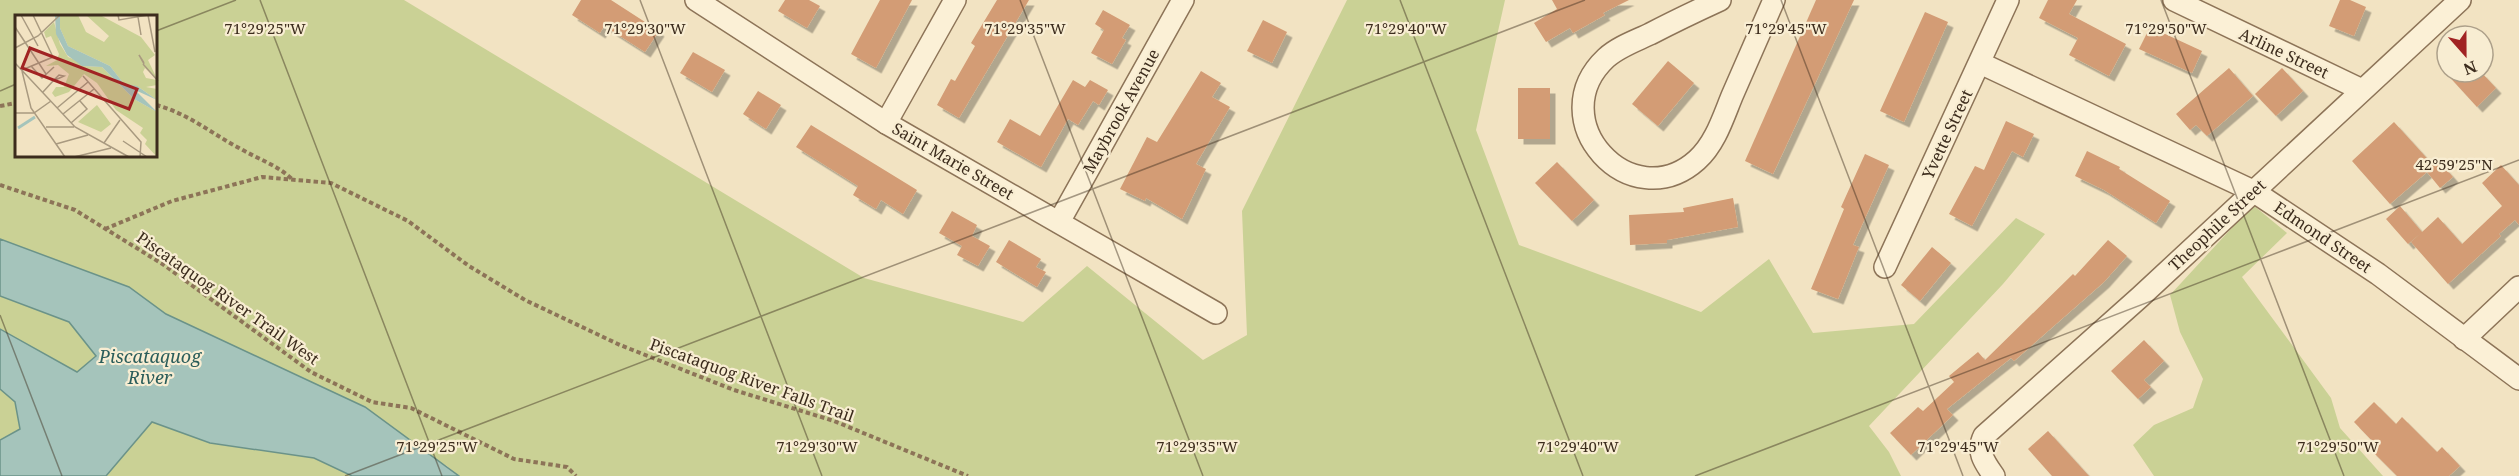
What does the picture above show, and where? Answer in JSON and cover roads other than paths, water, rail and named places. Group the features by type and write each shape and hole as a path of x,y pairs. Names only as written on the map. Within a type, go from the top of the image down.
{"street":[{"name":"Saint Marie Street","path":"696,0 727,8 886,123 1216,313"},
{"path":"886,123 955,0"},
{"name":"Maybrook Avenue","path":"1059,222 1183,0"},
{"path":"1720,0 1621,48 1607,56 1597,68 1584,96 1583,112 1591,141 1612,165 1625,172 1656,177 1671,175 1697,160 1714,138 1774,0"},
{"name":"Yvette Street","path":"1885,267 2008,0"},
{"name":"Arline Street","path":"2174,0 2362,90"},
{"name":"Theophile Street","path":"1994,476 1982,459 1980,444 1984,436 2140,297 2460,0"},
{"name":"Edmond Street","path":"1980,63 2253,190 2378,274 2519,379"},
{"path":"2464,339 2519,287"}],"water":[{"name":"Piscataquog River","path":"0,239 129,287 166,314 365,407 459,476 352,476 314,458 210,443 152,422 106,476 0,476 0,440 20,429 15,402 0,389 0,329 77,372 96,356 69,322 0,296"}]}
